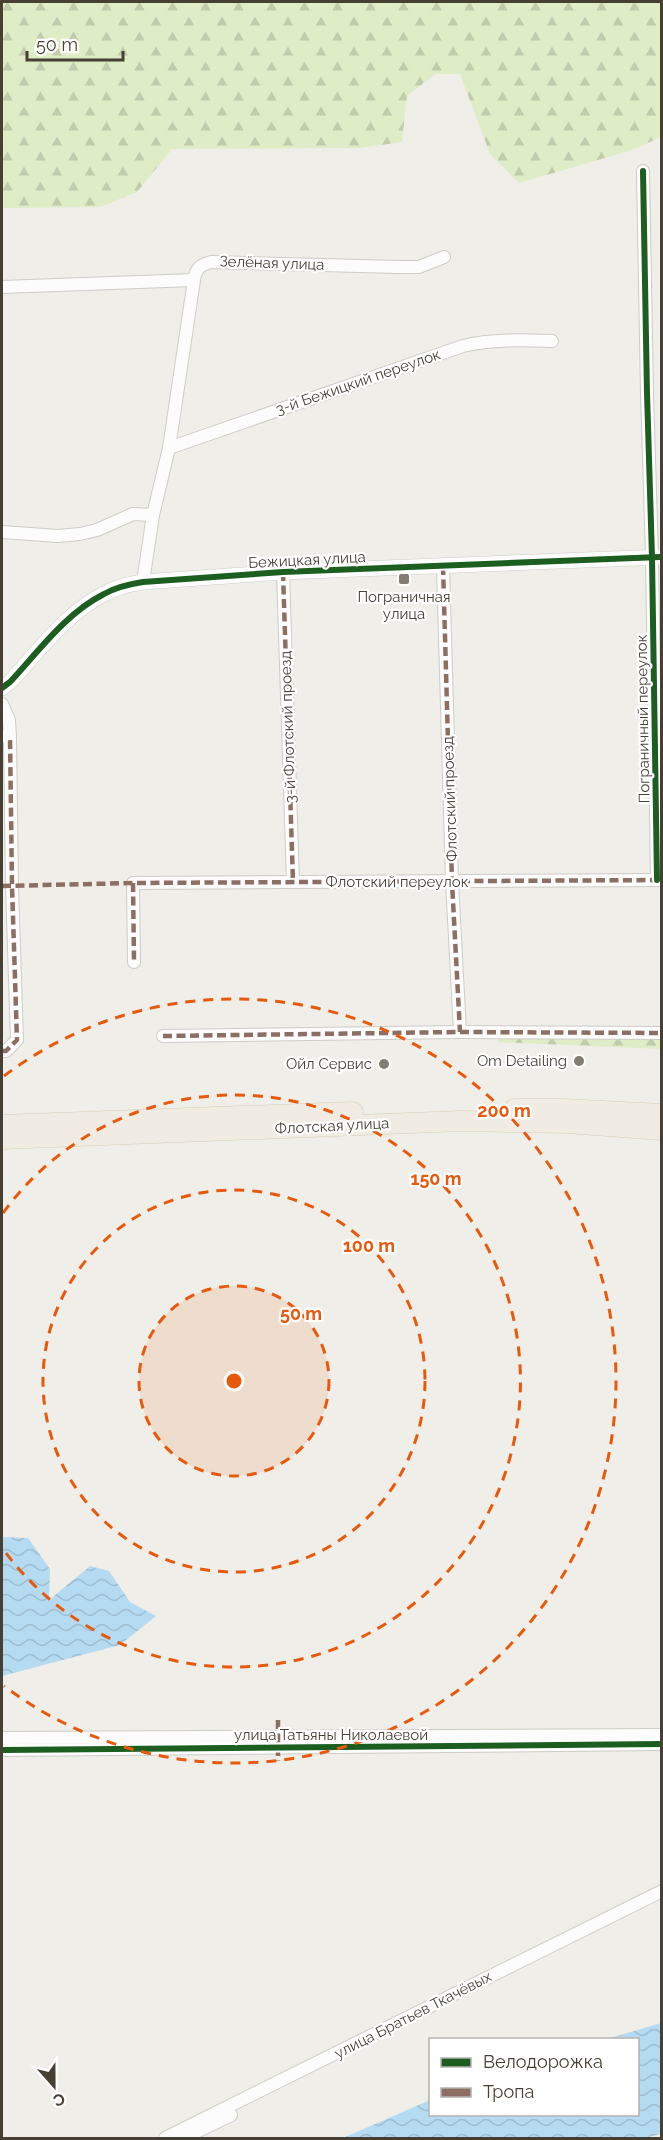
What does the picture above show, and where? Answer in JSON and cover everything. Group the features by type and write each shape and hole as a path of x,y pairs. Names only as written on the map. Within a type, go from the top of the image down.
{"main road":[{"name":"Флотская улица","path":"2,1125 443,1109 562,1108 662,1114"},
{"name":"Флотская улица","path":"2,1139 460,1121 567,1123 662,1130"}],"street":[{"path":"643,171 646,381 657,557"},
{"name":"Зелёная улица","path":"194,280 196,270 202,264 212,261 419,267 444,258"},
{"path":"2,286 194,280 169,448 153,515 143,582"},
{"name":"3-й Бежицкий переулок","path":"169,448 463,346 499,340 552,341"},
{"path":"2,532 58,536 80,534 97,530 133,514 153,515"},
{"name":"Бежицкая улица","path":"2,688 83,607 115,589 143,582 284,572 657,557"},
{"name":"Пограничный переулок","path":"657,557 659,880"},
{"name":"Флотский проезд","path":"443,566 452,882 460,1032"},
{"name":"3-й Флотский проезд","path":"284,572 293,882"},
{"path":"2,704 9,720 6,737 7,886 17,1040 6,1051 2,1051"},
{"name":"Флотский переулок","path":"134,962 133,883 659,880"},
{"path":"163,1036 460,1032 662,1033"},
{"name":"улица Татьяны Николаевой","path":"2,1738 662,1735"},
{"name":"улица Татьяны Николаевой","path":"2,1750 662,1744"},
{"name":"улица Братьев Ткачёвых","path":"165,2139 662,1891"},
{"name":"улица Братьев Ткачёвых","path":"184,2139 662,1900"}],"green space":[{"path":"2,2 661,2 661,137 632,150 519,183 490,154 460,74 435,74 407,96 402,142 359,148 172,149 137,192 100,207 2,208"},
{"path":"499,1036 661,1039 662,1049 499,1042"}],"water":[{"path":"2,1537 28,1538 50,1569 49,1600 90,1566 109,1571 130,1602 156,1616 120,1645 2,1676"},
{"path":"661,2023 661,2134 644,2138 343,2138 429,2100 429,2116 639,2116 639,2038 610,2038"}],"marked path":[{"path":"443,566 452,882 460,1032"},
{"path":"283,572 293,882"},
{"path":"2,1051 6,1051 17,1040 10,737"},
{"path":"2,886 133,883 661,880"},
{"path":"133,883 134,962"},
{"path":"163,1036 460,1032 662,1033"},
{"path":"278,1720 278,1761"}],"cycle path":[{"path":"643,171 657,880"},
{"path":"2,688 65,622 90,602 118,588 143,582 283,572 660,557"},
{"path":"2,1750 662,1744"}],"place":[{"name":"Пограничная улица","path":"404,579"},
{"name":"Om Detailing","path":"579,1061"},
{"name":"Ойл Сервис","path":"384,1064"}]}
